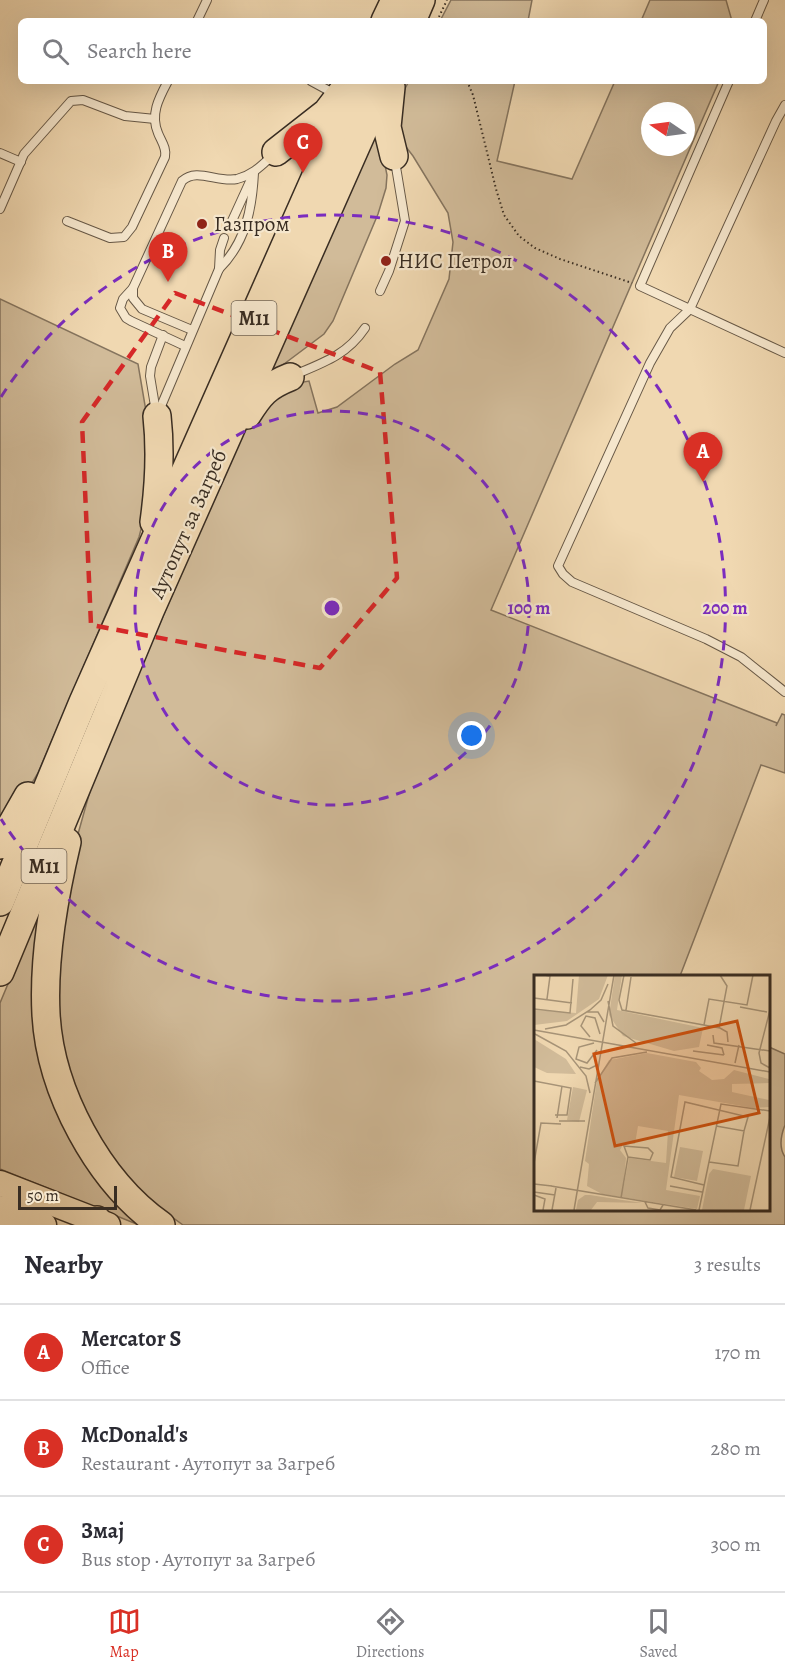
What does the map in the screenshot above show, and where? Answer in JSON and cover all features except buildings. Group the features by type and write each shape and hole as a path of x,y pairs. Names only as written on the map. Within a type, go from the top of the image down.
{"highway":[{"path":"386,18 395,0"},
{"path":"413,18 421,0"},
{"name":"Аутопут за Загреб","path":"0,972 222,446 384,84"},
{"path":"391,84 387,127 394,156"},
{"path":"276,152 315,122 349,86"},
{"name":"Аутопут за Загреб","path":"0,902 83,702 149,554 349,86"},
{"path":"222,446 262,393 290,376"},
{"path":"149,554 160,475 157,416"},
{"path":"0,845 51,753 83,702"},
{"path":"88,760 64,856 54,912 46,982 46,1016 53,1055 63,1087 74,1118 87,1144 104,1169 148,1216 161,1225"},
{"path":"0,1219 7,1225"}],"main road":[{"path":"0,1183 101,1224"},
{"path":"0,1208 44,1225"}],"lane":[{"path":"198,18 207,0"},
{"path":"755,18 764,0"},
{"path":"67,221 110,238 124,237 127,234 165,157 166,150 155,119 156,107 167,84"},
{"path":"334,84 349,86"},
{"path":"728,84 640,286 785,353"},
{"path":"0,209 24,154 71,101 83,100 125,116 155,119"},
{"path":"785,105 690,309 670,328 650,363 558,566 572,582 706,639 741,657 785,692"},
{"path":"231,223 254,173 276,152"},
{"path":"0,153 21,162"},
{"path":"381,291 405,221 394,156"},
{"path":"157,416 219,268 235,250 245,229 253,196 254,173"},
{"path":"185,346 131,321 120,308 123,299 133,288 182,181 194,174 226,180 254,173"},
{"path":"219,268 220,250 224,238"},
{"path":"133,288 133,298 142,309 192,330"},
{"path":"290,376 341,353 356,342 365,327"},
{"path":"157,416 150,376 151,367 163,336"}],"path":[{"path":"438,18 447,0"},
{"path":"468,84 504,215 519,236 535,248 560,259 623,280"}],"highlighted area":[{"path":"175,293 380,372 397,578 320,668 91,625 82,422"}],"shaded area":[{"path":"451,0 532,0 529,18 442,18"},
{"path":"650,0 726,0 731,18 642,18"},
{"path":"407,84 514,84 497,161 572,179 614,84 718,84 695,137 695,102 641,102 641,156 687,156 491,610 777,723 776,726 782,714 785,715 785,773 761,765 680,975 534,975 534,1210 770,1210 770,1047 785,1054 785,1125 781,1141 785,1157 785,1225 183,1225 127,1184 78,1114 53,1022 66,877 90,791 104,752 253,409 287,385 309,381 318,413 337,407 418,350 449,279 453,242 448,213 413,156 396,134 399,100"},
{"path":"378,130 387,175 386,188 378,214 333,321 324,334 268,376"},
{"path":"0,299 138,364 147,417 148,503 139,537 38,773 0,836"},
{"path":"57,867 45,1057 147,1225 139,1225 0,1169 0,1003"}],"place":[{"name":"Змај","path":"303,173"},
{"name":"Газпром","path":"202,224"},
{"name":"НИС Петрол","path":"386,261"},
{"name":"McDonald's","path":"168,282"},
{"name":"Mercator S","path":"703,482"}]}
